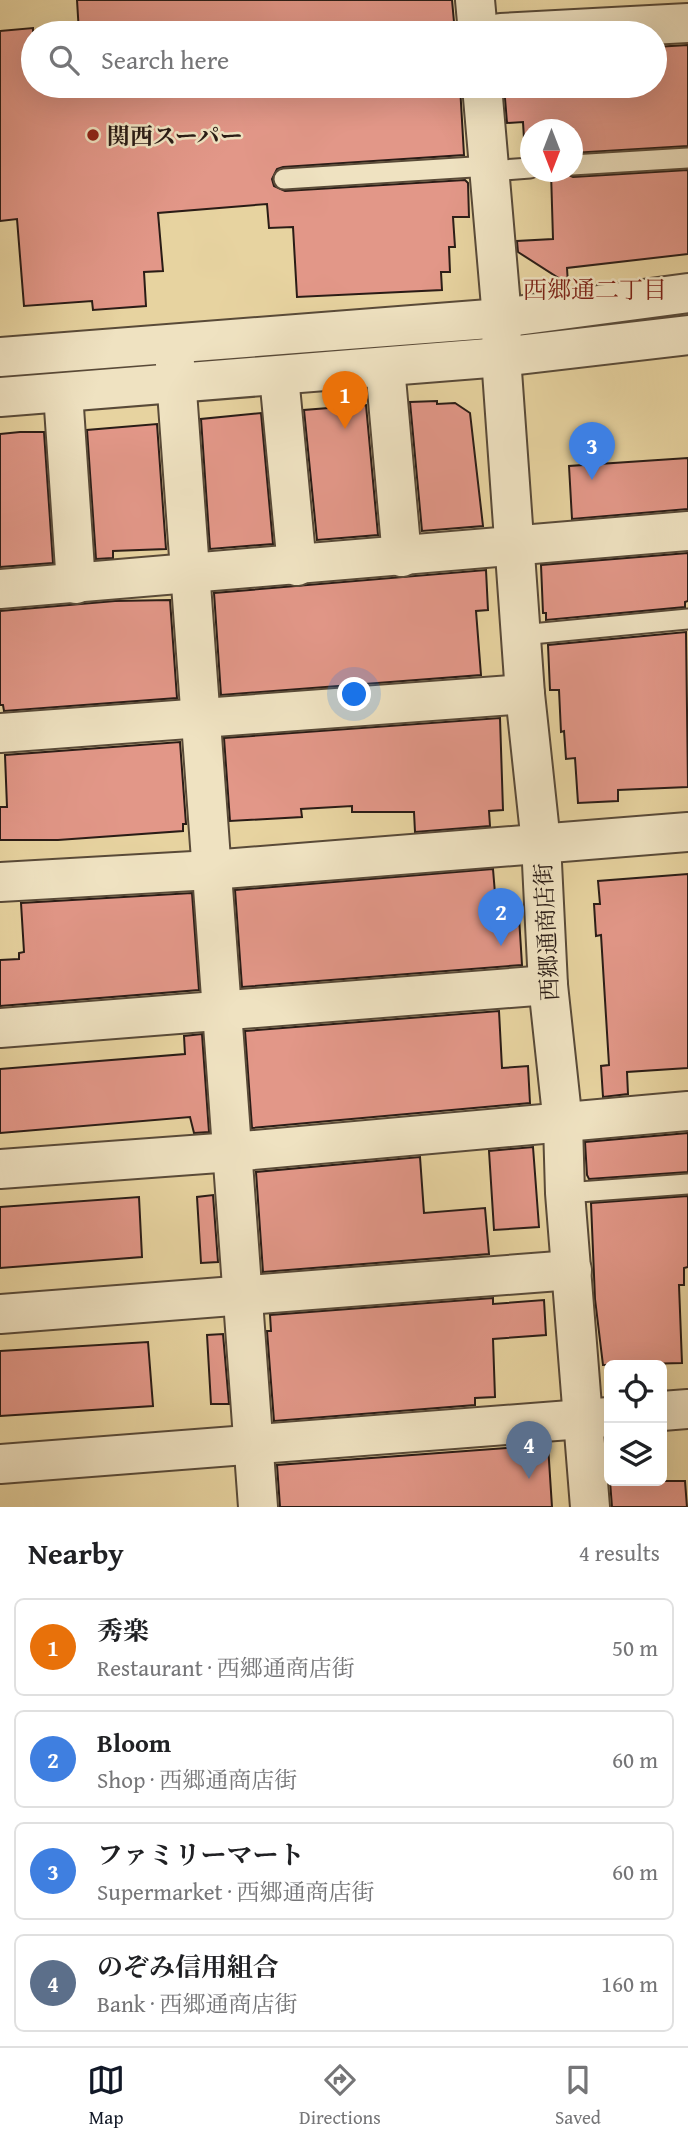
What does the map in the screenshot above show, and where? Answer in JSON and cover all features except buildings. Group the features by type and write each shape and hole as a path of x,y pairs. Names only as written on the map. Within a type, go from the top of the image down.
{"street":[{"path":"475,0 477,21"},
{"path":"667,24 688,23"},
{"name":"西郷通商店街","path":"483,98 502,318 501,357 525,694 541,843 548,985 563,1124 565,1193 572,1270 595,1418 590,1507"},
{"path":"1,349 173,345 502,318 688,293"},
{"path":"0,397 501,357 688,335"},
{"path":"173,345 192,575 220,1011 258,1507"},
{"path":"385,367 402,557"},
{"path":"279,376 297,566"},
{"path":"63,393 76,584"},
{"path":"0,589 192,575 688,531"},
{"path":"0,733 525,694"},
{"path":"0,881 211,870 688,832"},
{"path":"0,1028 548,985"},
{"path":"0,1169 232,1152 688,1111"},
{"path":"0,1314 572,1270"},
{"path":"667,1411 688,1409"},
{"path":"0,1464 595,1418"}],"lane":[{"path":"583,164 688,158"},
{"path":"284,179 520,168"},
{"path":"521,635 688,619"},
{"path":"565,1193 688,1184"}],"place":[{"name":"関西スーパー","path":"93,135"},
{"name":"秀楽","path":"345,429"},
{"name":"ファミリーマート","path":"592,480"},
{"name":"Bloom","path":"501,946"},
{"name":"のぞみ信用組合","path":"529,1479"}],"district":[{"name":"西郷通二丁目","path":"595,289"}]}
